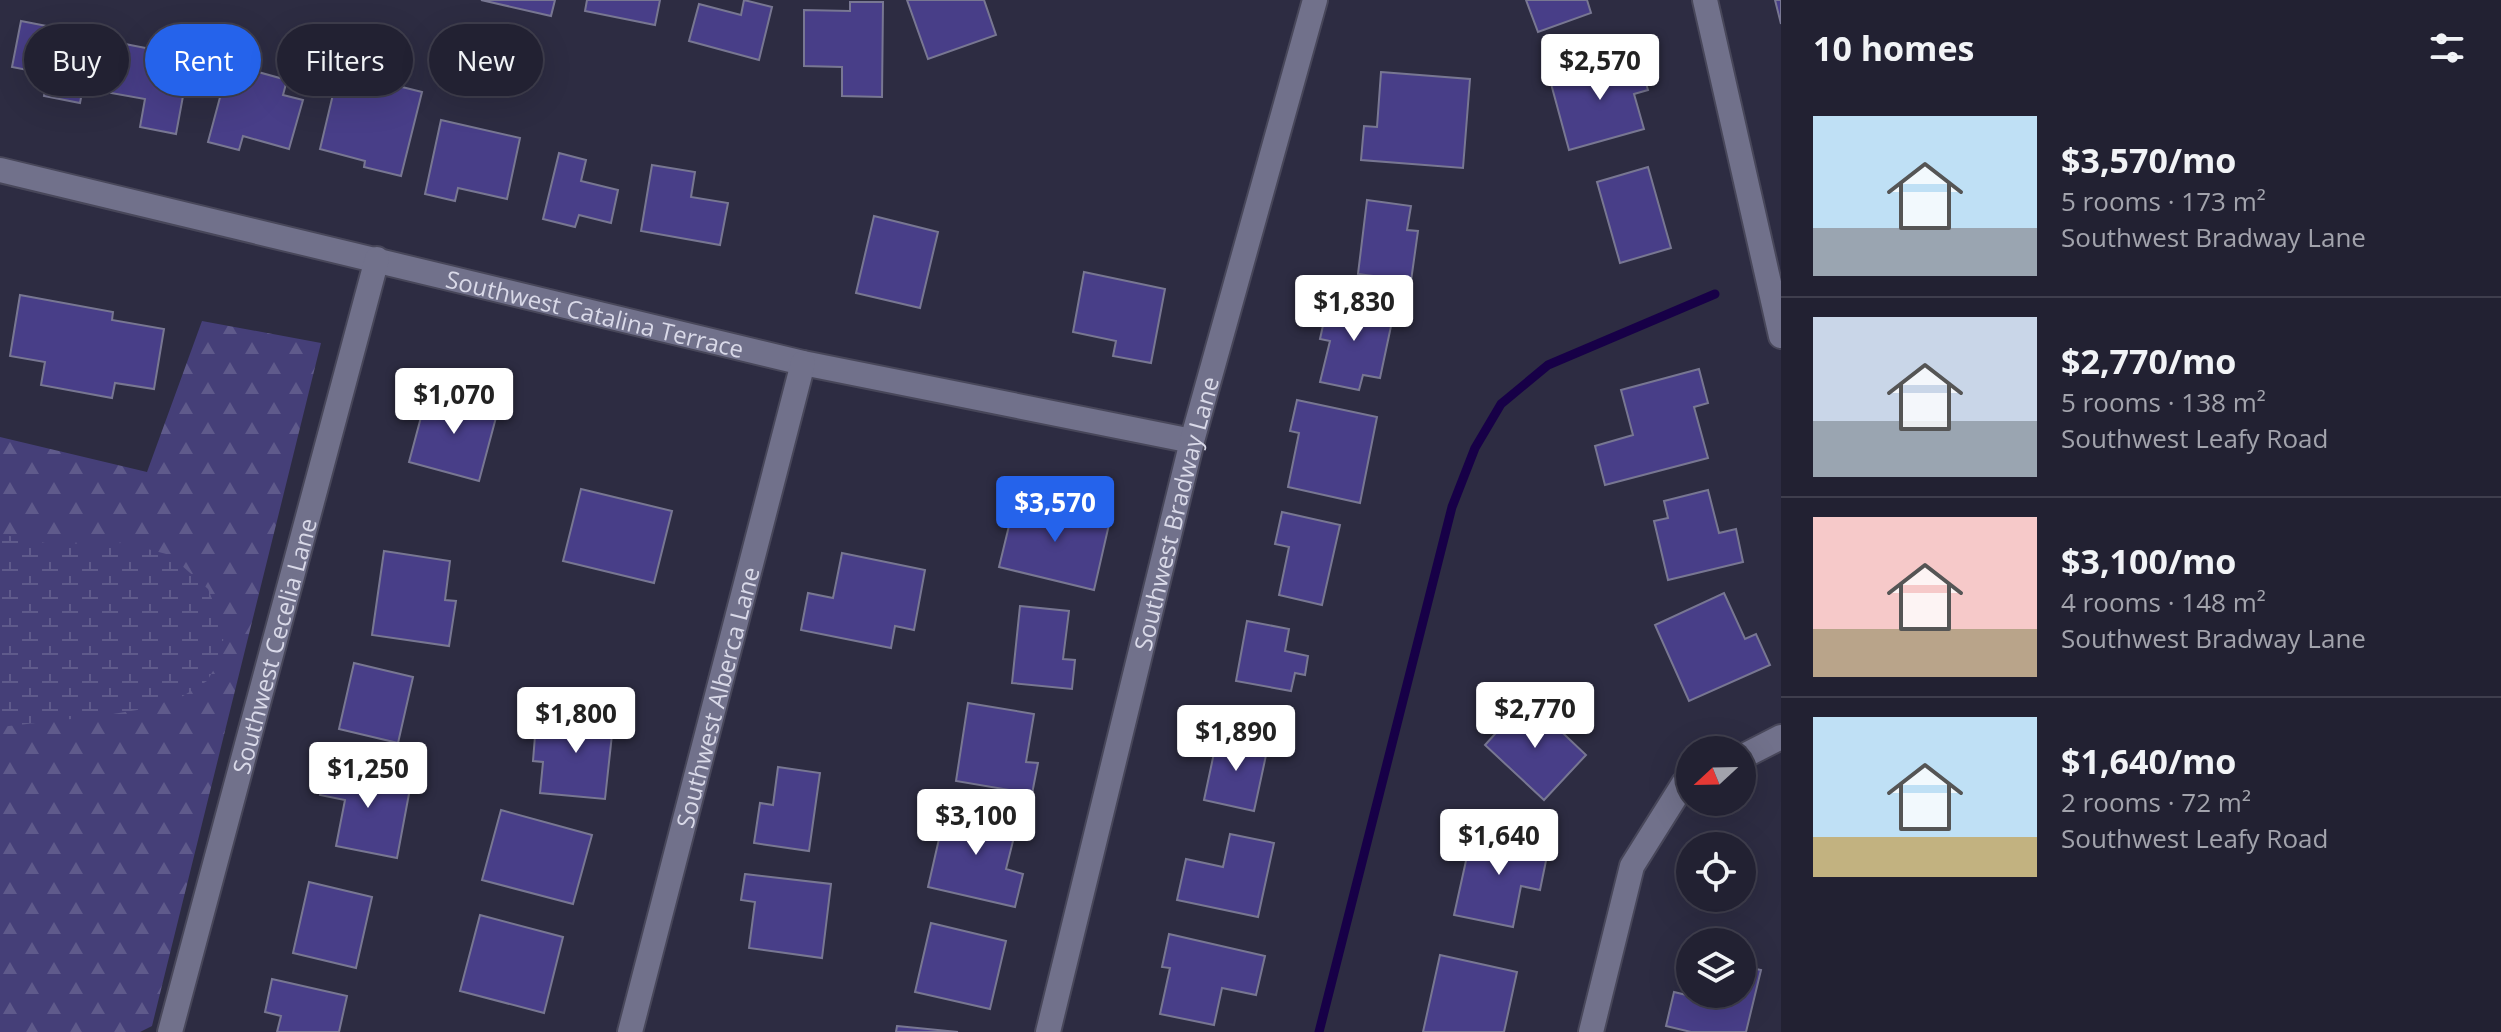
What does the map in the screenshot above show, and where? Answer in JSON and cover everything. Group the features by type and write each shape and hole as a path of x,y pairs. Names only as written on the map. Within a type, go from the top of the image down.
{"street":[{"name":"Southwest Bradway Lane","path":"1048,1032 1192,441 1315,0"},
{"path":"1705,0 1781,336"},
{"name":"Southwest Catalina Terrace","path":"0,170 803,363 1192,441"},
{"name":"Southwest Cecelia Lane","path":"170,1032 377,259"},
{"name":"Southwest Alberca Lane","path":"630,1032 803,363"},
{"path":"1756,750 1781,737"},
{"path":"1591,1032 1632,866 1676,796"}],"green space":[{"path":"202,321 321,343 152,1026 140,1032 0,1032 0,437 147,472"},
{"path":"0,534 50,544 125,543 170,555 208,589 224,628 222,656 207,681 183,696 143,709 0,727"}],"building":[{"path":"481,0 555,0 551,16"},
{"path":"587,0 660,0 655,25 585,11"},
{"path":"744,0 772,7 759,60 689,41 699,4 741,15"},
{"path":"907,0 984,0 996,35 928,59"},
{"path":"1526,0 1587,0 1591,13 1538,32"},
{"path":"1775,0 1781,0 1781,24"},
{"path":"850,2 883,2 882,97 842,96 842,67 804,66 804,10 850,11"},
{"path":"21,21 36,24 24,24 24,69 12,67"},
{"path":"129,45 145,48 145,96 183,96 176,134 140,127 145,99 128,96"},
{"path":"1638,55 1648,90 1634,94 1644,129 1569,150 1550,80"},
{"path":"1381,72 1470,79 1463,168 1361,160 1364,126 1377,127"},
{"path":"261,73 277,77 277,96 303,100 289,149 243,136 239,150 208,142 220,96 261,96"},
{"path":"413,90 422,92 401,176 364,167 365,161 320,149 333,96 413,96"},
{"path":"44,96 81,96 80,103"},
{"path":"441,120 520,138 507,199 458,188 455,201 425,194"},
{"path":"559,153 586,160 581,181 618,190 611,223 579,215 575,227 543,219"},
{"path":"652,165 695,172 691,197 728,203 720,245 641,231"},
{"path":"1648,167 1671,248 1620,263 1597,182"},
{"path":"1367,200 1411,206 1407,230 1418,231 1411,281 1358,274"},
{"path":"874,216 938,232 920,308 856,293"},
{"path":"1084,272 1165,289 1151,363 1113,356 1116,341 1073,332"},
{"path":"20,295 113,312 112,320 164,329 154,389 115,383 112,398 41,385 45,362 10,356"},
{"path":"1329,298 1394,312 1380,378 1363,375 1359,390 1320,382 1330,341 1320,339"},
{"path":"1699,369 1708,403 1694,407 1708,458 1605,485 1595,446 1633,435 1621,390"},
{"path":"428,391 498,410 479,481 409,462"},
{"path":"1297,400 1377,417 1360,503 1288,487 1299,433 1290,431"},
{"path":"581,489 672,511 654,583 563,561"},
{"path":"1708,490 1719,533 1736,529 1743,562 1668,580 1654,521 1668,518 1664,501"},
{"path":"1016,497 1110,520 1094,590 999,567"},
{"path":"1282,512 1340,525 1322,605 1279,595 1289,547 1275,544"},
{"path":"384,551 450,561 445,600 456,601 449,646 372,635"},
{"path":"842,553 925,570 914,630 895,626 891,648 801,630 808,593 833,598"},
{"path":"1724,593 1745,639 1756,634 1770,665 1689,701 1655,625"},
{"path":"1020,606 1069,611 1063,659 1075,660 1072,689 1012,683"},
{"path":"1247,621 1289,629 1285,651 1308,656 1305,675 1295,673 1291,691 1236,681"},
{"path":"354,663 413,677 398,743 339,729"},
{"path":"1527,699 1586,755 1544,800 1485,745"},
{"path":"968,703 1034,714 1026,762 1038,763 1032,794 956,781"},
{"path":"556,709 614,716 605,799 540,793 543,762 533,761 535,736 553,738"},
{"path":"1218,734 1268,746 1254,811 1204,800"},
{"path":"326,766 411,783 397,858 336,846 345,800 320,795"},
{"path":"778,767 820,773 809,851 754,843 760,803 773,805"},
{"path":"947,804 1018,821 1006,869 1023,874 1015,907 928,887"},
{"path":"501,810 592,835 573,904 482,880"},
{"path":"1473,829 1549,846 1540,890 1521,886 1513,927 1454,915"},
{"path":"1230,834 1274,843 1258,917 1177,900 1186,859 1223,867"},
{"path":"745,874 831,884 822,958 749,948 755,902 741,900"},
{"path":"309,882 372,897 356,968 293,953"},
{"path":"480,915 563,937 544,1013 460,991"},
{"path":"931,923 1006,941 990,1009 915,992"},
{"path":"1169,934 1265,956 1256,995 1222,988 1214,1025 1160,1014 1170,968 1162,967"},
{"path":"1440,955 1517,972 1504,1032 1423,1032"},
{"path":"1756,969 1761,970 1756,991"},
{"path":"272,979 347,996 339,1032 277,1032 281,1016 265,1012"},
{"path":"1674,992 1676,1008 1752,1008 1746,1032 1691,1032 1666,1026"},
{"path":"897,1026 958,1032 896,1032"}],"waterway":[{"path":"1319,1032 1452,507 1475,448 1501,404 1548,365 1715,294"}]}
